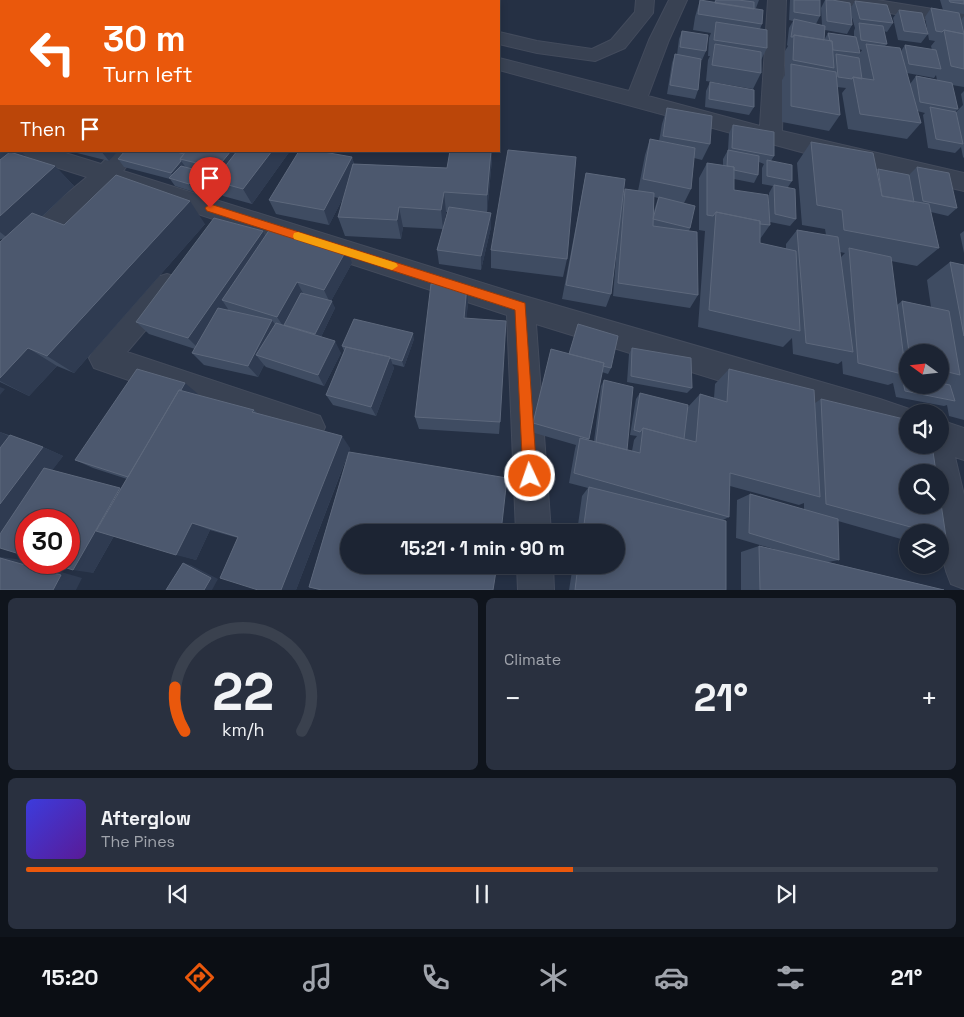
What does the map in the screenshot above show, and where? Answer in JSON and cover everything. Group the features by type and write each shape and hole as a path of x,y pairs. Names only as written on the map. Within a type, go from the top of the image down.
{"street":[{"path":"500,38 536,47 595,55 618,44 644,13 646,0"},
{"path":"636,100 678,0"},
{"path":"770,135 777,0"},
{"path":"844,0 964,20"},
{"path":"500,64 816,148 964,182"},
{"path":"35,152 521,307 899,421"},
{"path":"0,265 104,175 127,152"},
{"path":"209,235 228,214"},
{"path":"184,264 104,358 309,427"},
{"path":"521,307 533,524"},
{"path":"949,439 964,444"},
{"path":"938,454 964,570"},
{"path":"535,574 536,590"}],"building":[{"path":"700,0 763,10 762,24 698,14"},
{"path":"716,0 754,2 754,9 715,3"},
{"path":"794,0 820,0 820,16 794,12"},
{"path":"826,0 850,3 852,25 827,21"},
{"path":"949,0 964,0 964,4 950,2"},
{"path":"855,1 887,5 893,23 860,19"},
{"path":"931,8 959,13 964,34 944,30 942,32 936,31"},
{"path":"899,10 922,13 928,34 904,31"},
{"path":"794,19 825,26 824,40 794,35 791,37"},
{"path":"716,22 767,30 767,48 714,40"},
{"path":"859,23 883,26 887,44 861,40"},
{"path":"944,30 964,34 964,69 951,66"},
{"path":"682,31 708,35 706,51 680,47"},
{"path":"828,33 856,37 860,53 833,50 832,41 830,41"},
{"path":"794,35 832,41 834,68 793,60"},
{"path":"715,44 761,52 761,73 712,65"},
{"path":"866,44 900,48 921,123 860,114 853,77 874,80"},
{"path":"905,45 936,50 941,69 909,64"},
{"path":"675,54 701,59 698,90 670,85"},
{"path":"836,54 859,58 862,79 838,77"},
{"path":"791,64 836,72 840,115 791,106"},
{"path":"916,76 952,83 958,109 920,102"},
{"path":"710,82 754,90 754,107 709,99"},
{"path":"930,107 956,112 963,144 936,139"},
{"path":"667,108 712,116 710,144 663,136"},
{"path":"733,125 774,132 774,156 732,148"},
{"path":"650,139 695,148 691,189 643,179"},
{"path":"811,142 873,153 882,196 929,204 939,248 844,230 842,210 817,205"},
{"path":"508,150 576,157 567,259 491,250"},
{"path":"728,150 759,156 758,175 734,170 734,167 727,166"},
{"path":"10,152 55,166 0,216 0,160"},
{"path":"124,152 177,152 184,154 171,173 118,159"},
{"path":"185,152 230,152 217,168 180,159"},
{"path":"236,152 271,152 243,189 214,181"},
{"path":"298,152 324,152 352,157 324,210 269,200"},
{"path":"450,152 491,152 487,195 444,192 441,210 399,207 397,220 338,217 353,164 447,168"},
{"path":"767,160 792,165 792,181 767,176"},
{"path":"707,163 734,167 734,190 768,195 770,225 760,224 760,221 716,212 713,216 707,215"},
{"path":"181,166 200,171 189,184 169,178"},
{"path":"917,167 949,173 957,208 923,201"},
{"path":"878,169 909,175 914,202 882,196"},
{"path":"586,173 625,179 611,294 566,285"},
{"path":"116,175 190,201 47,356 28,348 0,378 0,242 32,213 64,225"},
{"path":"774,185 795,189 796,219 775,214"},
{"path":"625,189 654,193 653,226 697,232 698,295 618,283"},
{"path":"659,197 695,206 690,228 653,219"},
{"path":"449,207 491,213 481,256 437,250"},
{"path":"716,212 760,221 760,243 796,251 800,331 709,310"},
{"path":"214,218 263,231 188,338 136,322"},
{"path":"270,229 347,249 324,290 297,282 277,317 222,300"},
{"path":"797,230 838,237 853,352 806,343"},
{"path":"849,248 891,257 902,344 899,344 899,373 858,363"},
{"path":"950,262 964,265 964,336"},
{"path":"431,284 467,286 464,318 506,321 500,422 415,417"},
{"path":"301,293 332,301 315,334 284,325"},
{"path":"902,301 949,311 960,375 949,372 949,344 908,344"},
{"path":"218,308 272,320 248,366 192,353"},
{"path":"354,319 413,333 402,361 342,346"},
{"path":"276,323 335,341 318,375 256,355"},
{"path":"578,324 618,336 611,368 603,366 604,363 569,354"},
{"path":"346,347 390,357 371,407 326,395"},
{"path":"632,348 691,358 692,388 631,376"},
{"path":"551,349 604,363 589,439 533,423"},
{"path":"137,369 185,383 181,390 179,390 128,477 75,460"},
{"path":"729,369 814,390 820,497 730,473 729,517 574,473 580,438 640,453 643,428 696,442 700,394 727,402"},
{"path":"604,380 633,387 627,450 596,442"},
{"path":"950,385 955,401 920,394 949,394"},
{"path":"179,390 342,436 281,590 258,590 220,578 238,537 192,523 176,555 96,531"},
{"path":"640,393 688,405 684,439 643,428 640,432 634,430"},
{"path":"821,399 899,418 899,454 933,454 935,464 899,464 899,514 943,514 944,524 900,524 826,504"},
{"path":"10,435 43,447 0,504 0,448"},
{"path":"349,452 507,478 502,524 340,524 340,574 496,574 493,590 322,590 309,587"},
{"path":"44,468 120,488 80,558 80,509 17,509"},
{"path":"589,487 726,521 726,590 575,590 577,574 625,574 625,524 584,524"},
{"path":"750,494 838,519 839,560 749,533"},
{"path":"15,512 15,553 0,548 0,534"},
{"path":"759,546 944,590 760,590"},
{"path":"0,558 15,562 15,574 61,575 53,590 0,590"},
{"path":"183,563 211,578 204,590 166,590"}],"slow traffic":[{"path":"298,236 392,266"}],"route":[{"path":"210,208 521,307 530,476"}]}
